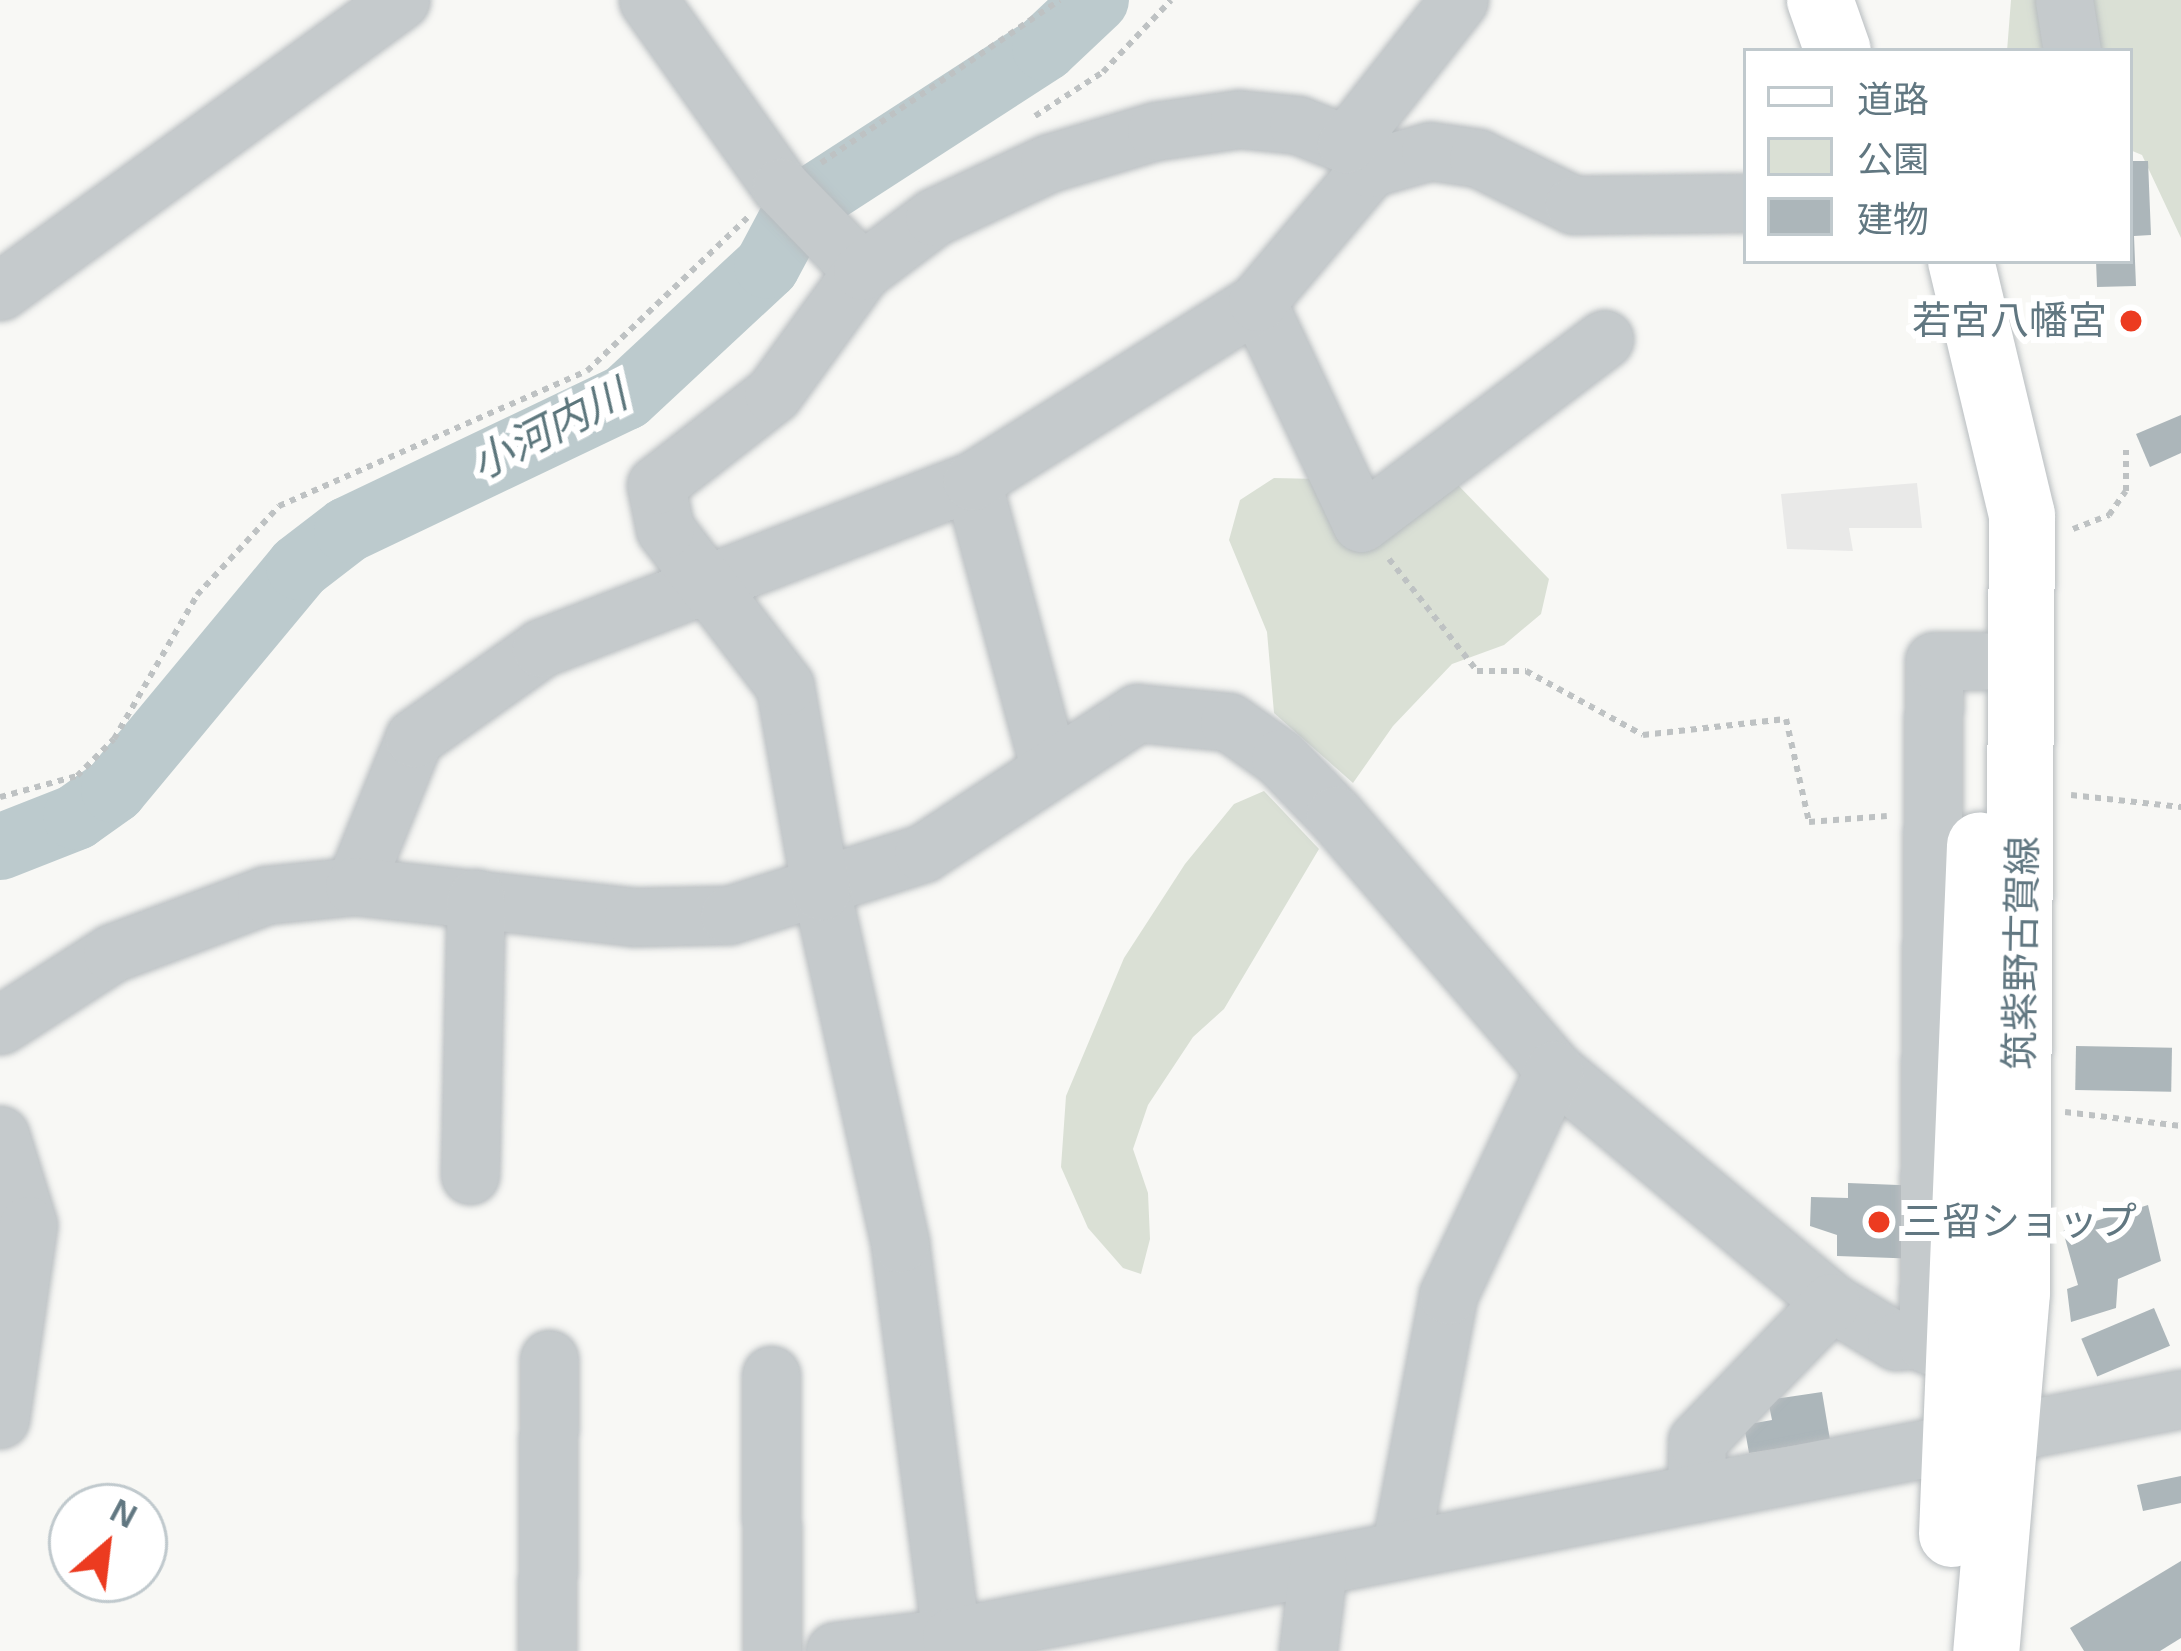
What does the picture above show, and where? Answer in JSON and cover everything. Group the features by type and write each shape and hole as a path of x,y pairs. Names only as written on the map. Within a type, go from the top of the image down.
{"main road":[{"path":"1820,0 1837,48"},
{"path":"1866,0 1883,48"},
{"name":"筑紫野古賀線","path":"1919,264 1976,521 1981,661 1944,1341 1982,1437 1987,1651"},
{"name":"筑紫野古賀線","path":"1941,1651 1982,1437 2017,1293 2022,515 1961,264"}],"street":[{"path":"0,291 400,0"},
{"path":"648,0 781,187 857,264"},
{"path":"354,886 414,738 541,648 972,482 1257,302 1459,0"},
{"path":"2064,0 2072,48"},
{"path":"951,1637 900,1244 821,891 785,686 665,529 656,485 772,394 857,264 934,217 1049,164 1156,131 1239,119 1298,125 1358,156 1430,151 1478,158 1574,205 1743,202"},
{"path":"1257,302 1361,523 1604,338"},
{"path":"972,482 1049,766"},
{"path":"0,1025 112,953 266,895 354,886 633,916 728,915 821,891 922,853 1049,766 1137,713 1229,722 1280,758 1335,815 1554,1070 1831,1302 1896,1341 1944,1341 1934,661 1981,661"},
{"path":"470,1175 476,898"},
{"path":"1400,1550 1448,1294 1554,1070"},
{"path":"0,1136 28,1226 0,1419"},
{"path":"1696,1492 1697,1441 1831,1302"},
{"path":"547,1651 549,1359"},
{"path":"771,1375 772,1651"},
{"path":"835,1651 951,1637 2181,1399"},
{"path":"1308,1651 1318,1567"}],"path":[{"path":"0,797 77,776 114,739 197,595 279,506 587,371 781,187 1060,0"},
{"path":"2057,531 2109,515 2126,491 2126,450"},
{"path":"1361,523 1477,670 1526,670 1643,735 1786,719 1809,822 1936,812"},
{"path":"2062,794 2181,807"},
{"path":"2057,1111 2181,1126"}],"shaded area":[{"path":"1917,483 1922,528 1849,528 1853,551 1787,549 1781,494"}],"green space":[{"path":"2011,0 2181,0 2181,238 2142,155 2133,151 2133,48 2007,48"},
{"path":"1274,478 1455,482 1549,579 1541,614 1504,645 1452,664 1393,726 1353,783 1274,713 1267,632 1229,540 1240,500"},
{"path":"1264,791 1319,849 1224,1009 1193,1037 1148,1105 1133,1149 1148,1193 1150,1239 1141,1274 1123,1268 1088,1228 1061,1167 1066,1096 1124,958 1185,864 1234,804"}],"building":[{"path":"2133,161 2148,161 2151,235 2134,236 2136,286 2097,287 2096,264 2133,264"},
{"path":"2181,415 2181,453 2150,467 2136,434"},
{"path":"2076,1046 2172,1048 2171,1092 2075,1090"},
{"path":"1848,1183 1923,1186 1921,1259 1837,1256 1837,1235 1810,1226 1811,1197 1848,1198"},
{"path":"2148,1205 2161,1261 2118,1279 2116,1308 2071,1322 2067,1289 2078,1285 2063,1231"},
{"path":"2154,1308 2170,1346 2097,1377 2081,1339"},
{"path":"1822,1392 1830,1440 1749,1453 1744,1425 1772,1420 1768,1400"},
{"path":"2181,1476 2181,1503 2143,1511 2137,1485"},
{"path":"2181,1561 2181,1638 2160,1651 2084,1651 2070,1628"}],"waterway":[{"name":"小河内川","path":"0,847 76,817 114,790 299,567 347,530 626,397 767,266 798,208 1045,48 1096,0"}],"place":[{"name":"若宮八幡宮","path":"2131,321"},
{"name":"三留ショップ","path":"1879,1222"}]}
